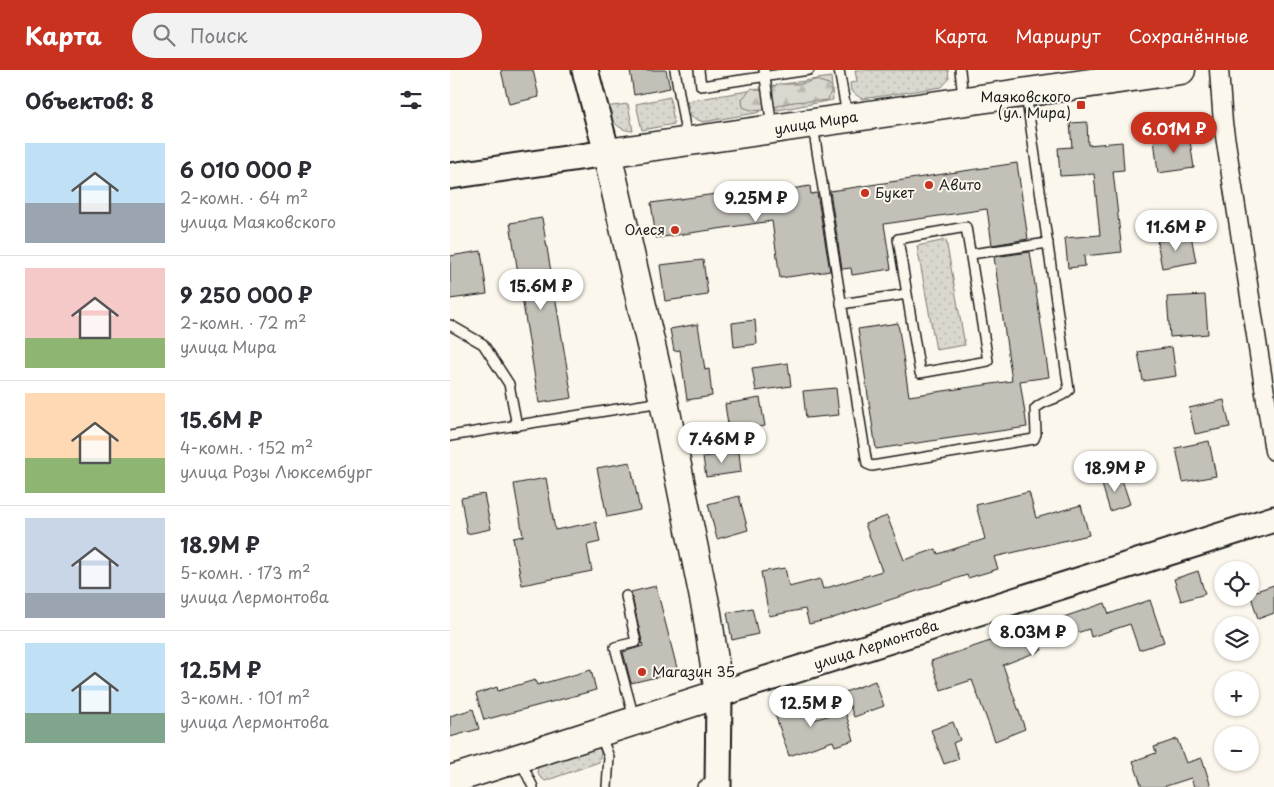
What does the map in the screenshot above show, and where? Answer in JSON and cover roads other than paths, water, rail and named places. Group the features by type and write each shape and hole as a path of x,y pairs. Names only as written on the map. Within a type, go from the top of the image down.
{"main road":[{"path":"585,70 607,153 664,402 707,613 720,694 713,783"},
{"name":"улица Мира","path":"450,176 1026,92 1063,82 1181,70"},
{"name":"улица Лермонтова","path":"468,780 519,758 1274,519"}],"street":[{"path":"1218,70 1223,123 1274,451"}],"lane":[{"path":"675,70 687,142"},
{"path":"699,70 701,86 765,73 809,70"},
{"path":"839,70 847,118"},
{"path":"960,70 964,100"},
{"path":"765,73 772,129"},
{"path":"812,123 867,464 872,466 1034,438 1036,434 1035,409 1041,402 1063,397 1069,390 1026,92"},
{"path":"966,227 988,361 920,373 907,294 898,239 966,227"},
{"path":"971,254 1048,243"},
{"path":"841,304 907,294"},
{"path":"450,325 483,344 509,384 517,426"},
{"path":"450,436 664,402"},
{"path":"626,596 636,642 615,647 634,721"},
{"path":"600,732 609,757 607,787"},
{"path":"519,758 533,787"}],"place":[{"name":"Маяковского (ул. Мира)","path":"1081,105"},
{"name":"Авито","path":"929,185"},
{"name":"Букет","path":"865,193"},
{"name":"Олеся","path":"675,230"},
{"name":"Магазин 35","path":"642,672"}]}
